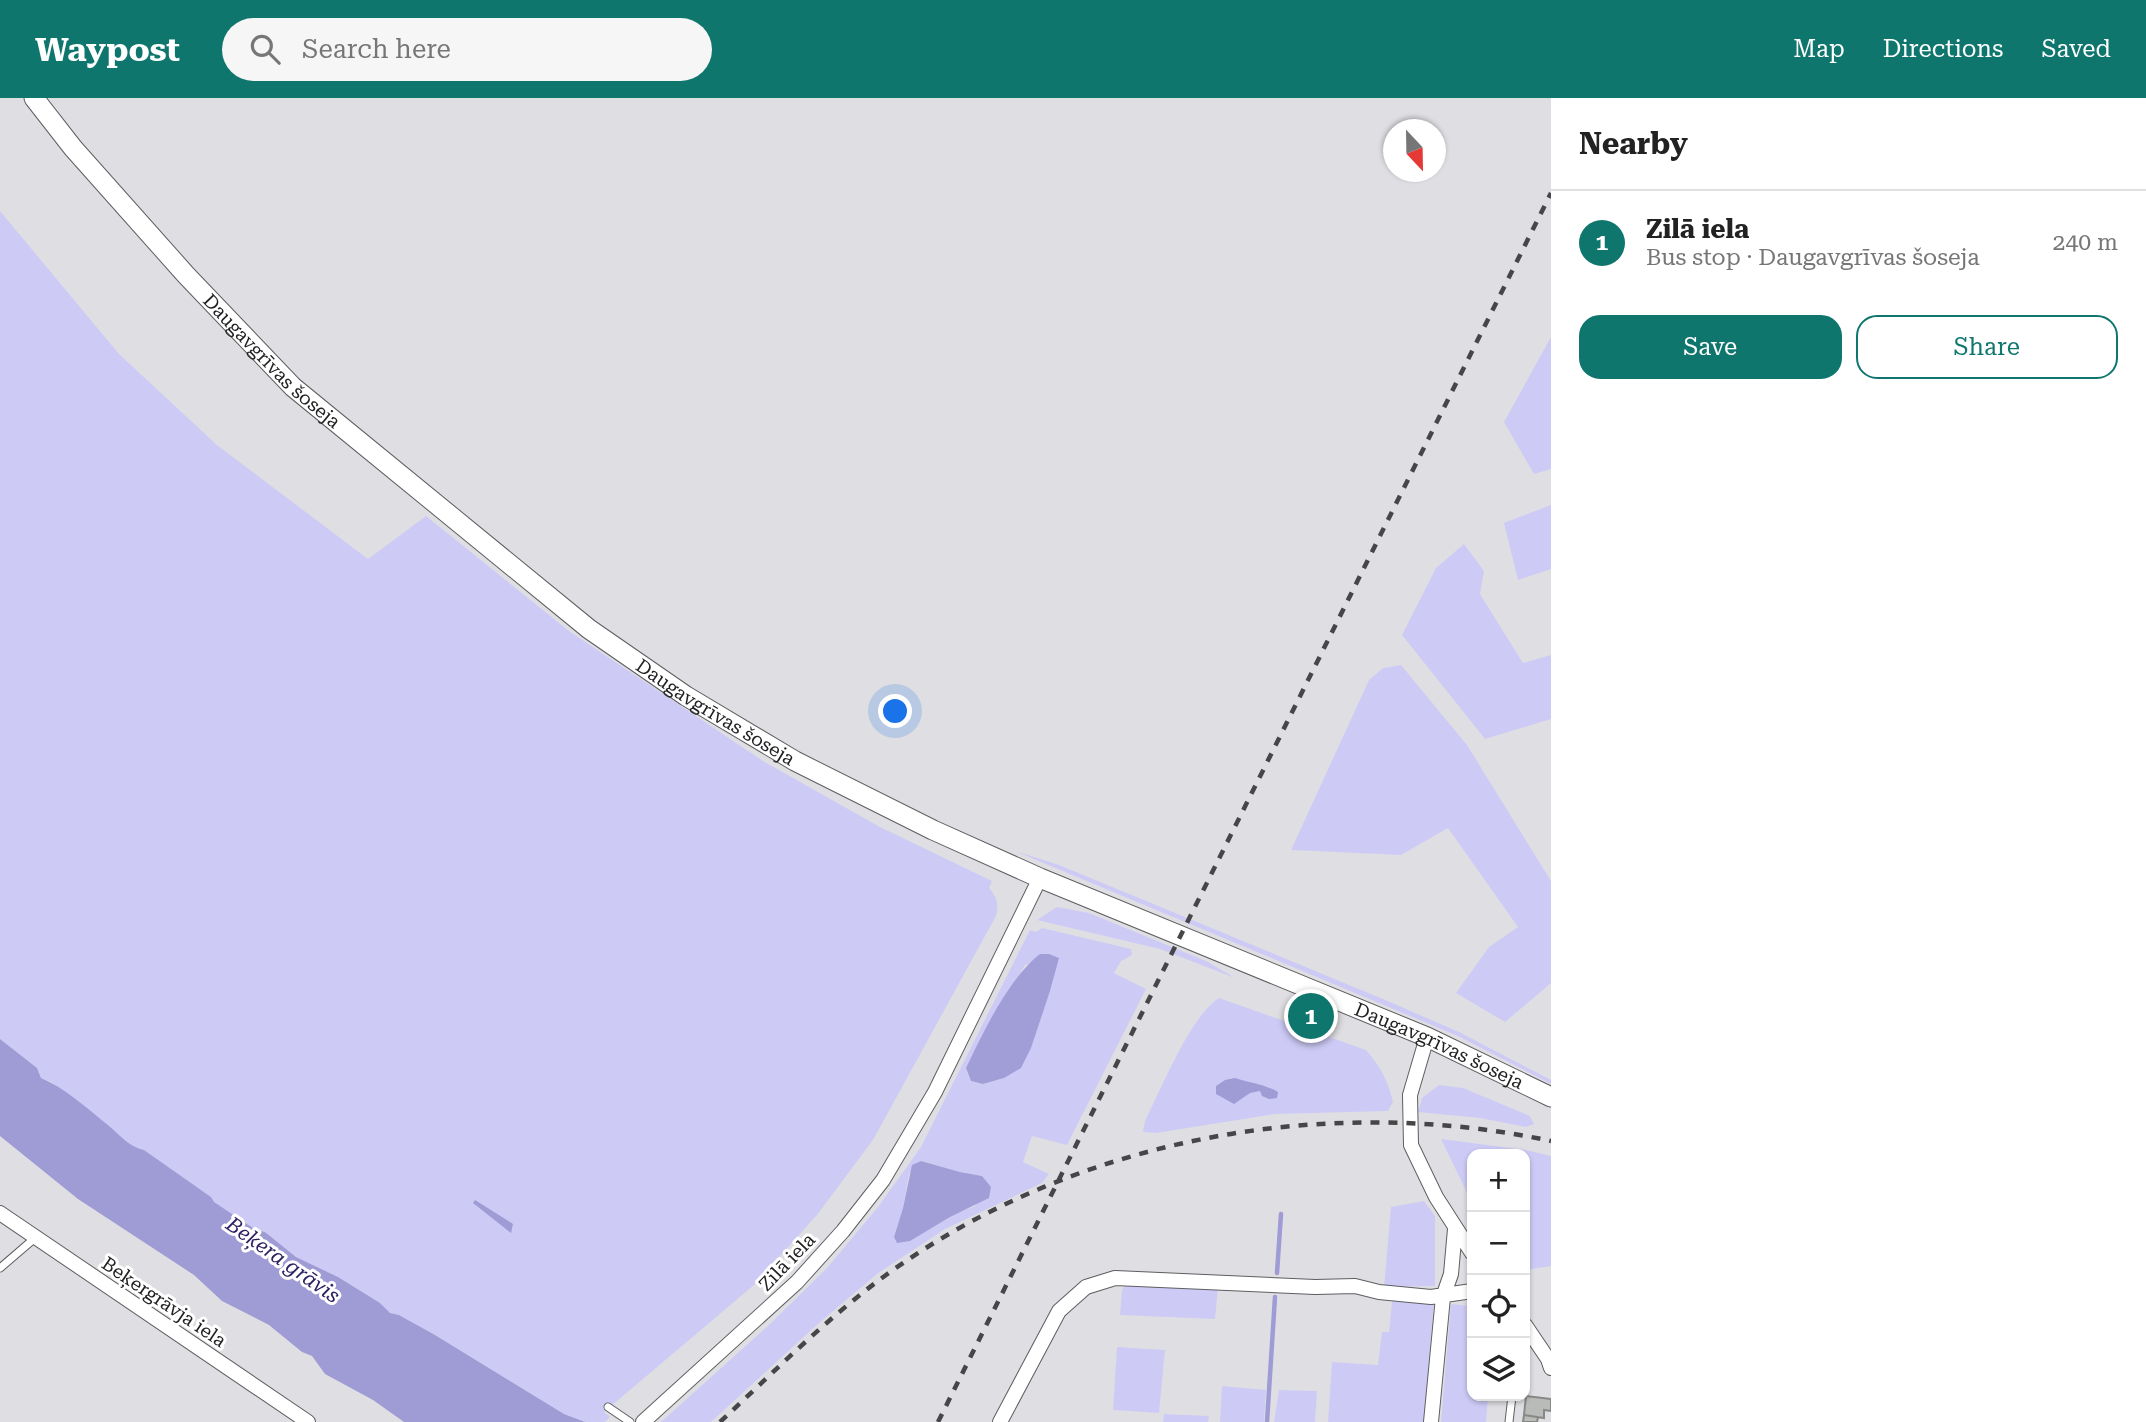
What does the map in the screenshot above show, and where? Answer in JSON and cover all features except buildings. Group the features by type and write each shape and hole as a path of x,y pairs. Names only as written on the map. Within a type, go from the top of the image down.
{"main road":[{"name":"Daugavgrīvas šoseja","path":"34,98 73,148 186,275 293,387 589,629 686,696 754,739 863,797 1040,878 1427,1037 1551,1097"}],"street":[{"name":"Zilā iela","path":"643,1422 797,1282 843,1231 883,1180 935,1092 1040,878"},
{"path":"1427,1037 1410,1095 1411,1145 1467,1247"},
{"name":"Beķergrāvja iela","path":"0,1213 308,1422"},
{"path":"1431,1422 1443,1297 1451,1274 1455,1229"},
{"path":"1000,1422 1059,1311 1086,1287 1115,1278 1315,1287 1355,1286 1379,1292 1443,1297 1467,1291"},
{"path":"1530,1332 1551,1368"}],"lane":[{"path":"0,1268 35,1238"},
{"path":"1509,1422 1511,1401"},
{"path":"608,1407 630,1422"}],"shaded area":[{"path":"0,211 119,354 217,445 368,559 426,516 569,631 763,761 880,827 992,881 989,888 997,901 996,916 873,1140 817,1215 754,1285 604,1412 610,1417 605,1422 585,1422 564,1414 435,1335 399,1315 389,1313 380,1303 338,1277 296,1257 265,1232 256,1230 213,1202 211,1197 144,1150 135,1148 51,1082 41,1078 37,1068 0,1039"},
{"path":"1551,337 1551,469 1534,474 1504,422"},
{"path":"1551,505 1551,569 1518,580 1504,523"},
{"path":"1464,544 1484,571 1480,594 1523,663 1551,655 1551,719 1485,739 1402,635 1436,568"},
{"path":"1401,665 1467,745 1551,881 1551,983 1505,1022 1456,993 1489,947 1518,927 1448,828 1401,855 1291,850 1369,680 1383,668"},
{"path":"1015,851 1059,865 1459,1032 1551,1080 1551,1084 1458,1036"},
{"path":"1057,907 1089,913 1206,961 1235,978 1160,949 1037,920"},
{"path":"1042,928 1131,949 1132,955 1121,961 1114,973 1146,989 1067,1145 1032,1136 1023,1162 1049,1174 1042,1183 945,1229 877,1274 711,1422 661,1422 769,1325 827,1268 878,1207 921,1147 1030,930 1036,932","holes":["1058,959 1040,1017 1004,1078 983,1084 971,1081 966,1068 1025,965","921,1161 982,1176 975,1206 894,1237 909,1174"]},
{"path":"1040,954 1059,958 1031,1048 1021,1068 1004,1078 983,1084 971,1081 966,1068 989,1022 1017,977"},
{"path":"1219,998 1366,1050 1380,1068 1389,1087 1393,1102 1388,1111 1275,1114 1156,1133 1143,1132 1145,1121 1188,1036 1208,1007"},
{"path":"1439,1085 1463,1088 1530,1116 1534,1124 1526,1127 1480,1118 1418,1112 1422,1098"},
{"path":"1441,1139 1518,1149 1467,1149 1467,1193"},
{"path":"1530,1151 1551,1156 1551,1266 1530,1269"},
{"path":"921,1161 982,1176 991,1187 989,1198 910,1241 897,1243 894,1237 912,1165"},
{"path":"1424,1201 1435,1216 1435,1286 1384,1287 1391,1207"},
{"path":"1126,1283 1218,1288 1215,1319 1120,1315 1122,1290"},
{"path":"1392,1301 1434,1303 1424,1422 1328,1422 1332,1362 1378,1365 1382,1332 1389,1332"},
{"path":"1451,1304 1467,1306 1467,1401 1488,1401 1486,1422 1441,1422"},
{"path":"1117,1347 1165,1350 1159,1413 1113,1410"},
{"path":"1222,1386 1266,1390 1264,1422 1220,1422"},
{"path":"1279,1390 1317,1391 1315,1422 1274,1422"},
{"path":"1164,1414 1209,1416 1208,1422 1163,1422"}],"water":[{"name":"Beķera grāvis","path":"0,1039 37,1068 41,1078 76,1099 129,1143 144,1150 256,1230 265,1232 296,1257 338,1277 380,1303 390,1313 399,1315 435,1335 564,1414 585,1422 404,1422 373,1400 325,1374 312,1356 302,1352 269,1325 222,1301 194,1275 78,1199 0,1136"},
{"path":"1235,1078 1273,1089 1278,1092 1277,1098 1269,1099 1262,1096 1260,1091 1250,1093 1234,1104 1216,1094 1216,1086"},
{"path":"475,1200 513,1224 511,1233 473,1203"}],"waterway":[{"path":"1277,1273 1281,1214"},
{"path":"1267,1422 1275,1297"}],"railway":[{"path":"938,1422 1551,193"},
{"path":"720,1422 822,1327 886,1275 960,1228 1038,1190 1120,1160 1205,1139 1291,1126 1378,1122 1465,1127 1551,1141"}],"place":[{"name":"Zilā iela","path":"1311,1016"}]}
